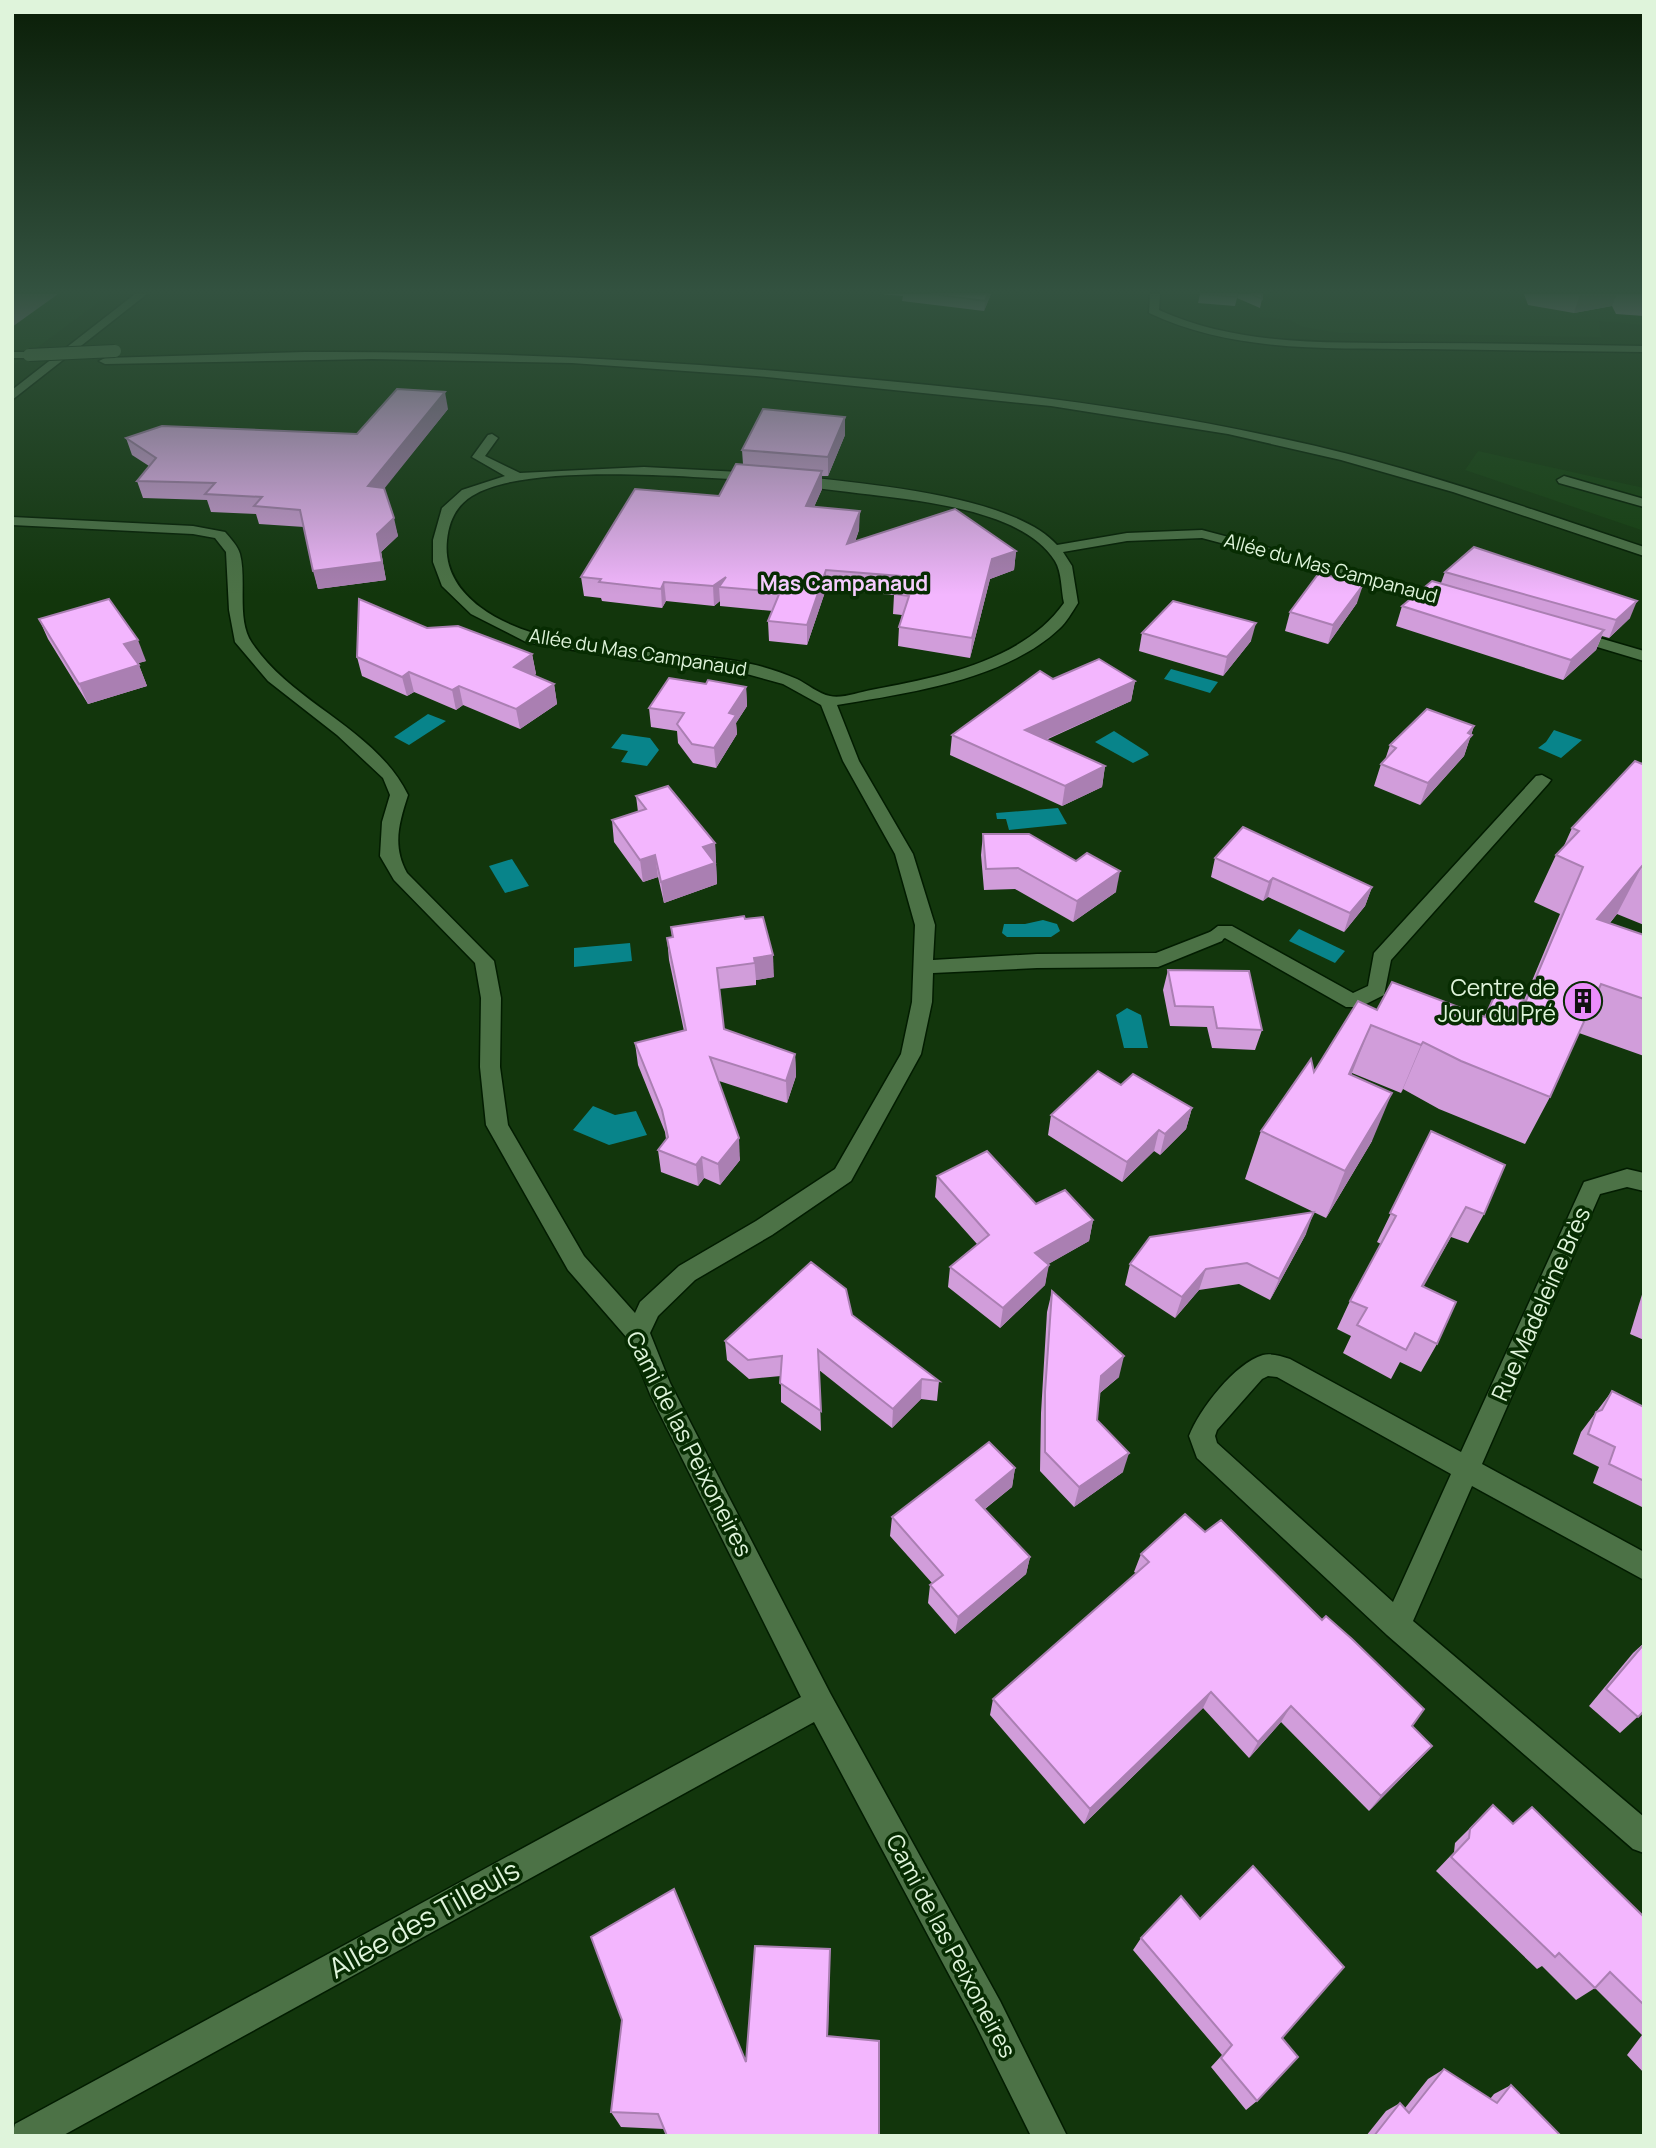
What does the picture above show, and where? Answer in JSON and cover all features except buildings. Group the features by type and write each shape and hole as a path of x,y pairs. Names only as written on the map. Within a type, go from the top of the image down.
{"street":[{"path":"978,394 1091,407 1228,431 1343,456 1482,496 1644,552"},
{"path":"1060,394 1223,420 1360,450 1469,480 1644,538"},
{"path":"492,438 478,457 520,478"},
{"name":"Allée du Mas Campanaud","path":"644,471 854,485 940,498 1019,525 1041,537 1053,550 1063,561 1071,603 1054,626 1008,656 916,687 828,702 789,681 737,666 627,654 531,639 476,611 449,586 440,562 440,540 447,511 467,493 496,481 536,474 644,471"},
{"path":"1564,480 1644,503"},
{"name":"Cami de las Peixoneires","path":"12,521 193,530 220,536 233,552 236,610 243,642 274,678 344,733 390,776 399,795 391,822 389,856 400,876 484,961 491,998 490,1068 498,1125 576,1263 638,1333 659,1386 820,1703 989,2013 1050,2136"},
{"name":"Allée du Mas Campanaud","path":"1053,550 1127,537 1202,534 1459,602"},
{"path":"1551,629 1644,656"},
{"path":"638,1333 649,1308 687,1273 764,1228 842,1175 911,1054 922,1002 925,925 904,854 851,761 828,702"},
{"path":"923,967 1037,961 1158,960 1225,930 1353,1002 1377,990 1381,958 1542,780"},
{"name":"Rue Madeleine Brès","path":"1397,1625 1592,1188 1627,1178 1644,1182"},
{"path":"1644,1567 1281,1367 1266,1365 1253,1371 1207,1423 1202,1436 1206,1450 1397,1625 1644,1838"},
{"name":"Allée des Tilleuls","path":"27,2136 820,1703"}],"shaded area":[{"path":"1478,451 1644,488 1644,531 1465,470"}],"water":[{"path":"1171,669 1218,682 1210,693 1164,679"},
{"path":"428,714 446,721 409,745 394,737"},
{"path":"1554,730 1582,740 1561,758 1538,748"},
{"path":"1114,731 1149,755 1133,763 1095,742"},
{"path":"622,734 650,738 659,750 647,766 621,762 628,751 611,748"},
{"path":"1058,808 1067,824 1009,830 1006,819 997,819 996,813"},
{"path":"512,859 529,886 505,893 489,866"},
{"path":"1043,920 1057,924 1060,931 1051,937 1007,937 1002,933 1004,924 1025,924"},
{"path":"1299,929 1345,951 1335,963 1289,941"},
{"path":"630,943 632,961 574,967 574,948"},
{"path":"1127,1008 1141,1015 1148,1048 1124,1048 1116,1015"},
{"path":"593,1106 615,1115 636,1111 647,1135 609,1145 573,1130"}],"place":[{"name":"Centre de Jour du Pré","path":"1583,1001"}],"district":[{"name":"Mas Campanaud","path":"844,584"}]}
